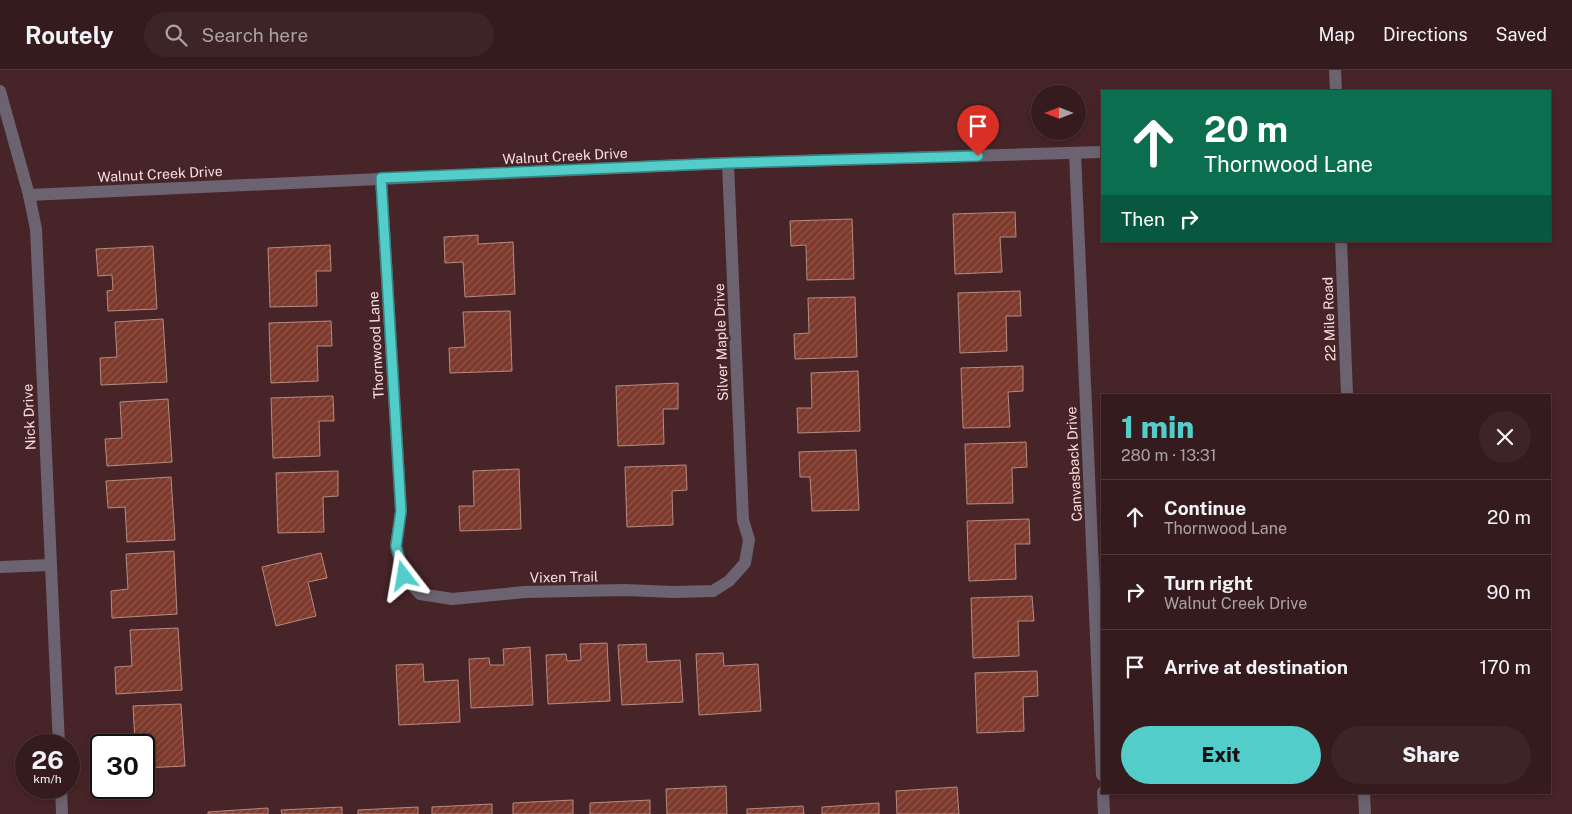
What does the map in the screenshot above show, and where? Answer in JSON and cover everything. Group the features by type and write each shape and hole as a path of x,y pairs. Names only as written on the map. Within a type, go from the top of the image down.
{"street":[{"path":"1335,70 1336,90"},
{"name":"Nick Drive","path":"0,91 36,230 59,734"},
{"name":"Walnut Creek Drive","path":"28,195 728,163 1101,152"},
{"name":"Canvasback Drive","path":"1075,153 1101,751"},
{"name":"Silver Maple Drive","path":"728,163 743,520"},
{"name":"Thornwood Lane","path":"381,178 401,511"},
{"name":"22 Mile Road","path":"1341,242 1347,394"},
{"name":"Vixen Trail","path":"401,511 396,546 404,576 420,594 452,599 525,592 713,591 729,581 745,563 749,540 743,520"},
{"path":"0,567 51,565"},
{"path":"1103,794 1104,814"},
{"path":"1364,794 1365,814"},
{"path":"61,799 62,814"}],"building":[{"path":"1015,212 1016,237 1000,237 1002,272 955,274 953,214"},
{"path":"852,219 854,279 807,280 806,245 791,246 790,221"},
{"path":"478,235 478,244 513,242 515,294 465,297 463,262 445,263 444,237"},
{"path":"330,245 331,271 316,271 317,306 270,307 268,248"},
{"path":"153,246 157,309 108,311 107,291 113,290 112,275 98,276 96,249"},
{"path":"1020,291 1021,316 1006,316 1007,351 960,353 958,293"},
{"path":"855,297 857,357 795,359 794,334 809,333 808,298"},
{"path":"510,311 512,371 450,373 449,348 465,347 463,312"},
{"path":"163,319 167,382 101,385 100,358 117,357 115,322"},
{"path":"331,321 332,346 317,346 318,381 271,383 269,323"},
{"path":"1023,366 1023,391 1008,392 1010,427 963,428 961,368"},
{"path":"858,371 860,431 798,433 797,408 812,408 811,373"},
{"path":"678,383 678,409 663,409 664,444 618,446 616,386"},
{"path":"333,396 334,421 319,421 320,456 273,458 271,398"},
{"path":"168,399 172,462 107,466 105,439 122,438 120,402"},
{"path":"1026,442 1027,467 1012,468 1013,503 967,504 965,444"},
{"path":"856,450 859,510 812,511 810,477 800,477 799,452"},
{"path":"686,465 687,490 672,491 673,525 627,527 625,467"},
{"path":"519,469 521,529 460,531 459,506 474,506 473,471"},
{"path":"338,471 338,496 323,497 324,532 278,533 276,473"},
{"path":"171,477 175,540 127,542 125,507 108,508 106,481"},
{"path":"1029,519 1030,544 1015,544 1016,579 969,581 967,521"},
{"path":"174,551 177,614 112,618 111,591 128,589 126,554"},
{"path":"321,553 327,578 308,582 316,616 276,626 262,567"},
{"path":"1032,596 1034,621 1018,621 1019,656 973,658 971,598"},
{"path":"178,628 182,690 116,694 115,667 132,666 130,630"},
{"path":"607,643 610,701 548,704 546,655 566,654 567,661 581,660 580,644"},
{"path":"646,644 647,662 680,660 683,702 622,705 618,645"},
{"path":"530,647 533,705 471,708 469,659 489,658 490,665 504,665 503,649"},
{"path":"723,653 724,666 758,664 761,711 699,715 696,654"},
{"path":"423,664 424,682 458,680 460,722 399,725 396,665"},
{"path":"1037,671 1038,696 1023,697 1024,731 977,733 975,673"},
{"path":"181,704 185,766 155,767 155,734 135,734 133,706"},
{"path":"726,786 727,814 667,814 666,789"},
{"path":"957,787 959,814 897,814 896,791"},
{"path":"573,800 573,814 513,814 513,803"},
{"path":"650,800 650,814 590,814 590,803"},
{"path":"879,803 879,814 822,814 822,807"},
{"path":"492,804 492,814 432,814 432,807"},
{"path":"803,806 804,814 747,814 747,809"},
{"path":"342,807 342,814 282,814 281,810"},
{"path":"418,807 418,814 358,814 358,810"},
{"path":"268,808 268,814 208,814 208,812"}],"route":[{"path":"404,576 396,546 401,511 381,178 728,163 978,156"}]}
